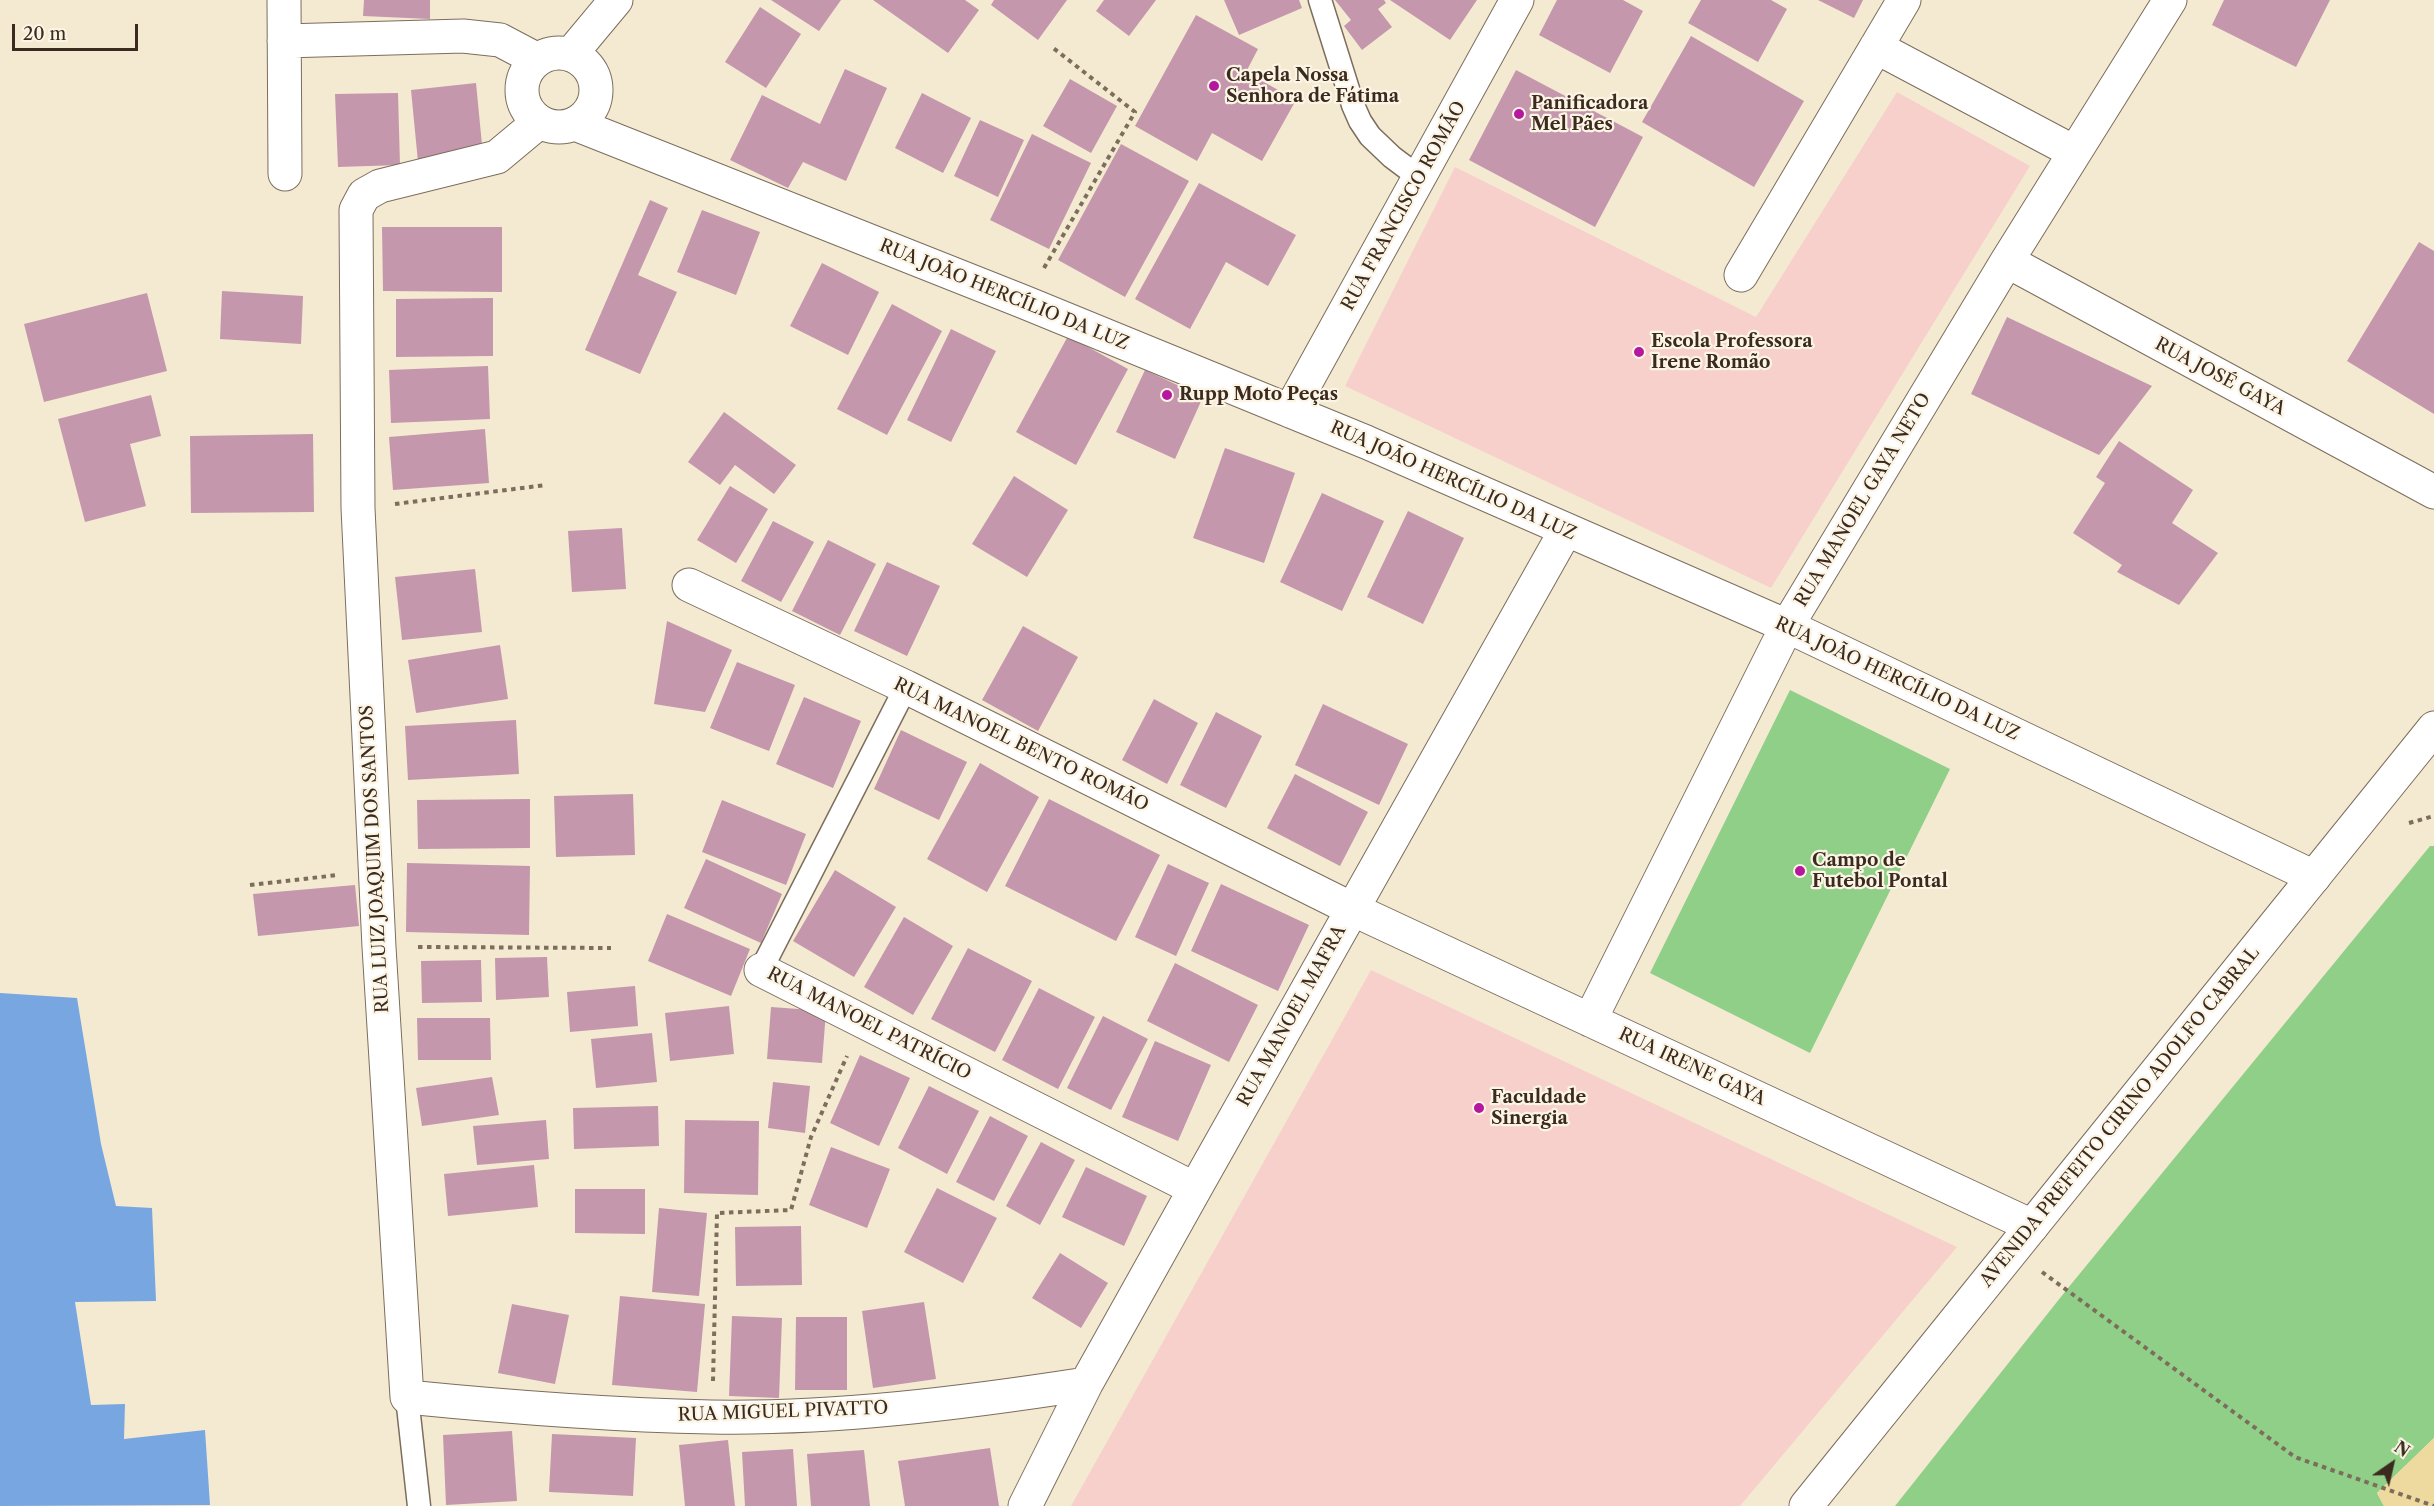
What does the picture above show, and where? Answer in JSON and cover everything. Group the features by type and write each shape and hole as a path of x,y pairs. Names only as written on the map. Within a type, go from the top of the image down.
{"street":[{"path":"284,0 285,174"},
{"path":"571,54 616,0"},
{"name":"RUA FRANCISCO ROMÃO","path":"1290,411 1517,0"},
{"path":"1741,274 1904,0"},
{"name":"RUA MANOEL GAYA NETO","path":"1590,1020 1787,626 2007,261 2170,0"},
{"path":"284,41 463,36 500,40 536,59"},
{"path":"1876,47 2074,152"},
{"path":"559,52 571,54 582,60 591,70 596,81 597,94 593,106 586,117 575,124 563,127 540,122 530,114 521,91 522,80 536,59 559,52"},
{"name":"RUA LUIZ JOAQUIM DOS SANTOS","path":"407,1396 379,947 358,508 356,210 364,195 380,186 498,156 540,122"},
{"name":"RUA JOÃO HERCÍLIO DA LUZ","path":"575,124 1024,302 1290,411 1566,530 1787,626 2314,877"},
{"name":"RUA JOSÉ GAYA","path":"2007,261 2434,492"},
{"name":"RUA MANOEL MAFRA","path":"1025,1506 1086,1384 1566,530"},
{"name":"RUA MANOEL BENTO ROMÃO","path":"689,585 906,687 1352,909"},
{"name":"AVENIDA PREFEITO CIRINO ADOLFO CABRAL","path":"1806,1506 2434,728"},
{"name":"RUA IRENE GAYA","path":"1352,909 2032,1226"},
{"name":"RUA MANOEL PATRÍCIO","path":"761,970 1195,1189"},
{"name":"RUA MIGUEL PIVATTO","path":"407,1396 528,1409 712,1417 908,1407 996,1398 1086,1384"}],"lane":[{"path":"1320,0 1360,122 1370,136 1392,157 1420,178"},
{"name":"RUA MANOEL PATRÍCIO","path":"761,970 906,687"},
{"name":"RUA LUIZ JOAQUIM DOS SANTOS","path":"407,1396 419,1506"}],"path":[{"path":"1024,302 1135,112 1052,47"},
{"path":"358,508 546,485"},
{"path":"250,885 375,871"},
{"path":"379,947 611,948"},
{"path":"712,1417 717,1213 791,1210 811,1137 862,1022"},
{"path":"2039,1270 2295,1457 2434,1506"}],"shaded area":[{"name":"Escola Professora Irene Romão","path":"1897,92 2030,166 1771,588 1345,386 1455,167 1756,317"},
{"name":"Faculdade Sinergia","path":"1371,970 1957,1247 1740,1506 1071,1506"}],"green space":[{"name":"Campo de Futebol Pontal","path":"1790,690 1950,769 1810,1053 1650,973"},
{"path":"2430,846 2434,846 2434,1438 2377,1493 2384,1506 1895,1506 2068,1288"}],"sand":[{"path":"2434,1438 2434,1506 2384,1506 2377,1493"}],"water":[{"path":"0,993 77,998 101,1144 116,1206 152,1208 156,1301 75,1302 91,1405 125,1404 124,1439 205,1430 210,1505 0,1506"}],"building":[{"path":"364,0 430,0 430,19 363,16"},
{"path":"771,0 841,0 819,31"},
{"path":"873,0 965,0 979,10 948,53"},
{"path":"994,0 1067,0 1038,40 991,5"},
{"path":"1104,0 1156,0 1129,36 1096,11"},
{"path":"1224,0 1299,0 1302,8 1239,35"},
{"path":"1335,0 1384,0 1386,3 1378,9 1392,27 1362,50 1344,26 1351,20"},
{"path":"1390,0 1477,0 1450,40"},
{"path":"1557,0 1623,0 1643,11 1610,73 1539,35"},
{"path":"1701,0 1771,0 1787,9 1758,62 1688,23"},
{"path":"1818,0 1863,0 1854,18"},
{"path":"2224,0 2330,0 2296,67 2212,25"},
{"path":"760,7 801,34 766,88 725,62"},
{"name":"Capela Nossa Senhora de Fátima","path":"1196,15 1258,49 1246,72 1296,100 1262,161 1212,133 1197,161 1135,126"},
{"path":"1691,36 1804,101 1754,187 1642,122"},
{"path":"845,69 887,88 846,181 803,162 788,188 730,160 762,95 820,124"},
{"path":"1516,70 1643,137 1595,227 1469,160"},
{"path":"1070,79 1117,106 1091,153 1043,126"},
{"path":"476,83 483,155 418,162 411,90"},
{"path":"398,93 400,165 338,167 335,94"},
{"path":"922,93 971,118 943,173 895,148"},
{"path":"980,120 1024,140 998,197 954,176"},
{"path":"1032,134 1091,163 1049,249 990,220"},
{"path":"1121,144 1189,181 1125,297 1058,260"},
{"path":"1199,183 1296,235 1268,286 1226,262 1190,329 1135,299"},
{"path":"650,200 668,208 638,275 677,292 640,374 585,350"},
{"path":"702,210 760,232 736,295 677,272"},
{"path":"382,227 502,227 502,292 383,291"},
{"path":"2419,242 2434,251 2434,414 2347,361"},
{"path":"822,263 879,292 848,355 790,326"},
{"path":"222,291 303,296 301,344 220,339"},
{"path":"147,293 167,371 44,402 24,324"},
{"path":"493,298 493,356 396,357 396,299"},
{"path":"892,304 942,331 887,435 837,409"},
{"path":"2007,317 2152,386 2099,455 1971,394"},
{"path":"951,329 996,351 951,442 907,420"},
{"path":"1068,336 1128,369 1076,465 1016,432"},
{"path":"488,366 490,419 391,423 389,370"},
{"path":"1145,370 1203,397 1175,459 1116,432"},
{"path":"151,395 161,436 130,444 146,506 85,522 58,419"},
{"path":"724,412 796,465 774,494 735,465 720,485 688,462"},
{"path":"485,429 489,483 393,490 389,437"},
{"path":"313,434 314,512 191,513 190,436"},
{"path":"2119,441 2193,490 2172,523 2218,553 2179,605 2117,572 2122,565 2073,533 2105,483 2096,477"},
{"path":"1225,448 1295,473 1264,563 1193,538"},
{"path":"1014,476 1068,510 1027,577 972,544"},
{"path":"730,486 768,509 736,563 697,540"},
{"path":"1322,493 1384,521 1342,611 1280,582"},
{"path":"1408,511 1464,538 1423,624 1367,597"},
{"path":"773,521 814,542 781,602 741,581"},
{"path":"622,528 626,589 572,592 568,531"},
{"path":"828,540 876,564 840,635 792,611"},
{"path":"887,562 940,586 907,656 854,631"},
{"path":"475,569 482,632 402,640 395,577"},
{"path":"667,621 732,650 705,712 654,704"},
{"path":"1023,626 1078,657 1038,731 982,700"},
{"path":"500,645 508,699 416,713 408,660"},
{"path":"737,662 795,685 769,751 710,728"},
{"path":"804,697 861,721 833,788 776,764"},
{"path":"1154,699 1198,723 1167,784 1122,760"},
{"path":"1323,704 1408,744 1379,805 1295,765"},
{"path":"1216,712 1262,736 1226,808 1180,785"},
{"path":"516,720 519,774 408,780 405,726"},
{"path":"901,730 967,762 939,820 874,789"},
{"path":"980,763 1039,797 987,892 927,859"},
{"path":"1295,774 1368,812 1340,866 1267,828"},
{"path":"633,794 635,855 556,857 554,796"},
{"path":"530,799 530,848 418,849 417,800"},
{"path":"1049,799 1160,855 1116,941 1005,886"},
{"path":"722,800 806,834 786,885 702,852"},
{"path":"706,859 782,894 761,943 684,908"},
{"path":"407,863 530,866 529,935 406,932"},
{"path":"1168,864 1209,883 1176,956 1135,937"},
{"path":"835,870 896,907 854,977 793,941"},
{"path":"1221,884 1309,925 1278,991 1191,951"},
{"path":"355,885 359,926 258,936 253,894"},
{"path":"667,914 750,949 731,996 648,961"},
{"path":"904,917 953,946 913,1015 864,987"},
{"path":"968,948 1032,981 995,1052 931,1019"},
{"path":"547,957 549,997 496,1000 495,958"},
{"path":"481,960 482,1002 422,1003 421,961"},
{"path":"1175,963 1258,1005 1229,1062 1147,1021"},
{"path":"635,986 638,1026 570,1032 567,992"},
{"path":"1039,988 1095,1017 1058,1089 1002,1060"},
{"path":"729,1006 734,1054 670,1061 665,1013"},
{"path":"771,1007 826,1011 822,1063 767,1059"},
{"path":"1103,1016 1148,1039 1111,1110 1067,1088"},
{"path":"417,1018 490,1018 491,1060 418,1060"},
{"path":"652,1033 657,1082 596,1088 591,1039"},
{"path":"1155,1041 1211,1065 1178,1141 1122,1117"},
{"path":"860,1055 910,1078 879,1146 830,1123"},
{"path":"492,1077 499,1115 422,1126 416,1088"},
{"path":"773,1082 810,1086 805,1133 768,1128"},
{"path":"929,1086 979,1111 947,1174 898,1148"},
{"path":"658,1106 659,1146 574,1149 573,1108"},
{"path":"990,1116 1028,1136 994,1201 956,1182"},
{"path":"546,1120 549,1159 477,1165 473,1126"},
{"path":"685,1120 759,1121 758,1195 684,1193"},
{"path":"1041,1142 1075,1160 1040,1225 1006,1206"},
{"path":"831,1147 890,1169 867,1228 809,1205"},
{"path":"534,1165 538,1207 448,1216 444,1174"},
{"path":"1086,1167 1147,1196 1124,1246 1062,1217"},
{"path":"937,1188 997,1218 963,1283 904,1252"},
{"path":"575,1189 645,1189 645,1234 575,1233"},
{"path":"659,1208 707,1213 699,1296 652,1292"},
{"path":"801,1226 802,1285 736,1286 735,1227"},
{"path":"1060,1253 1108,1283 1081,1328 1032,1298"},
{"path":"620,1296 705,1304 697,1392 612,1385"},
{"path":"924,1302 936,1379 873,1388 862,1311"},
{"path":"512,1304 569,1315 555,1384 498,1373"},
{"path":"732,1316 782,1318 779,1398 729,1396"},
{"path":"796,1317 847,1317 847,1390 795,1390"},
{"path":"512,1431 517,1501 446,1505 443,1435"},
{"path":"552,1434 636,1438 633,1496 549,1492"},
{"path":"728,1440 735,1506 685,1506 679,1445"},
{"path":"990,1448 999,1506 905,1506 898,1461"},
{"path":"793,1449 797,1506 745,1506 742,1452"},
{"path":"864,1450 870,1506 811,1506 807,1454"}],"place":[{"name":"Capela Nossa Senhora de Fátima","path":"1214,86"},
{"name":"Panificadora Mel Pães","path":"1519,114"},
{"name":"Escola Professora Irene Romão","path":"1639,352"},
{"name":"Rupp Moto Peças","path":"1167,395"},
{"name":"Campo de Futebol Pontal","path":"1800,871"},
{"name":"Faculdade Sinergia","path":"1479,1108"}]}
